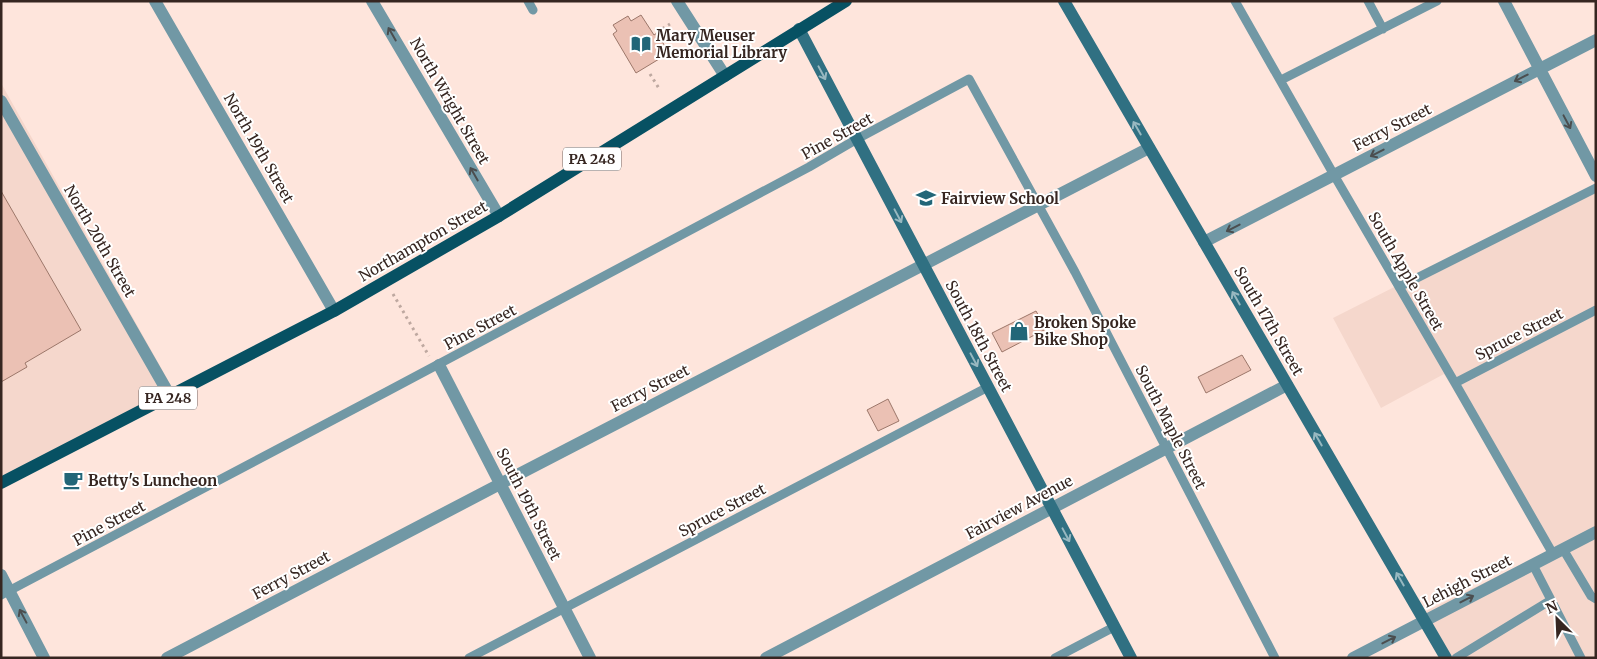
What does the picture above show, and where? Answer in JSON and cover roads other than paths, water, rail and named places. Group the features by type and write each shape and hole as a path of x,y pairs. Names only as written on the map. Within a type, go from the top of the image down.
{"main road":[{"name":"Northampton Street","path":"1,483 334,312 499,216 846,1"}],"street":[{"name":"North 19th Street","path":"155,1 334,312"},
{"name":"North Wright Street","path":"372,1 499,216"},
{"path":"677,1 725,76"},
{"name":"South 17th Street","path":"1064,1 1446,658"},
{"path":"1504,1 1596,176"},
{"name":"South 18th Street","path":"799,29 1131,658"},
{"name":"Ferry Street","path":"1204,242 1596,40"},
{"name":"North 20th Street","path":"1,101 170,396"},
{"name":"Ferry Street","path":"167,658 1149,148"},
{"name":"South 19th Street","path":"438,365 590,658"},
{"name":"Fairview Avenue","path":"766,658 1287,385"},
{"name":"Lehigh Street","path":"1354,658 1596,532"},
{"path":"1,575 5,592 44,658"}],"lane":[{"path":"528,1 533,10"},
{"name":"South Apple Street","path":"1235,1 1455,383 1558,552 1591,596 1596,599"},
{"path":"1368,1 1383,29"},
{"path":"1281,80 1437,1"},
{"name":"Pine Street","path":"5,592 438,365 809,167 969,79"},
{"name":"South Maple Street","path":"969,79 1075,272 1275,658"},
{"path":"1399,287 1596,188"},
{"name":"Spruce Street","path":"1455,383 1596,310"},
{"name":"Spruce Street","path":"469,658 988,387"},
{"path":"1533,565 1581,658"},
{"path":"1456,658 1551,600"},
{"path":"1055,658 1114,627"}],"place":[{"name":"Mary Meuser Memorial Library","path":"641,44"},
{"name":"Fairview School","path":"926,198"},
{"name":"Broken Spoke Bike Shop","path":"1019,331"},
{"name":"Betty's Luncheon","path":"73,480"}]}
